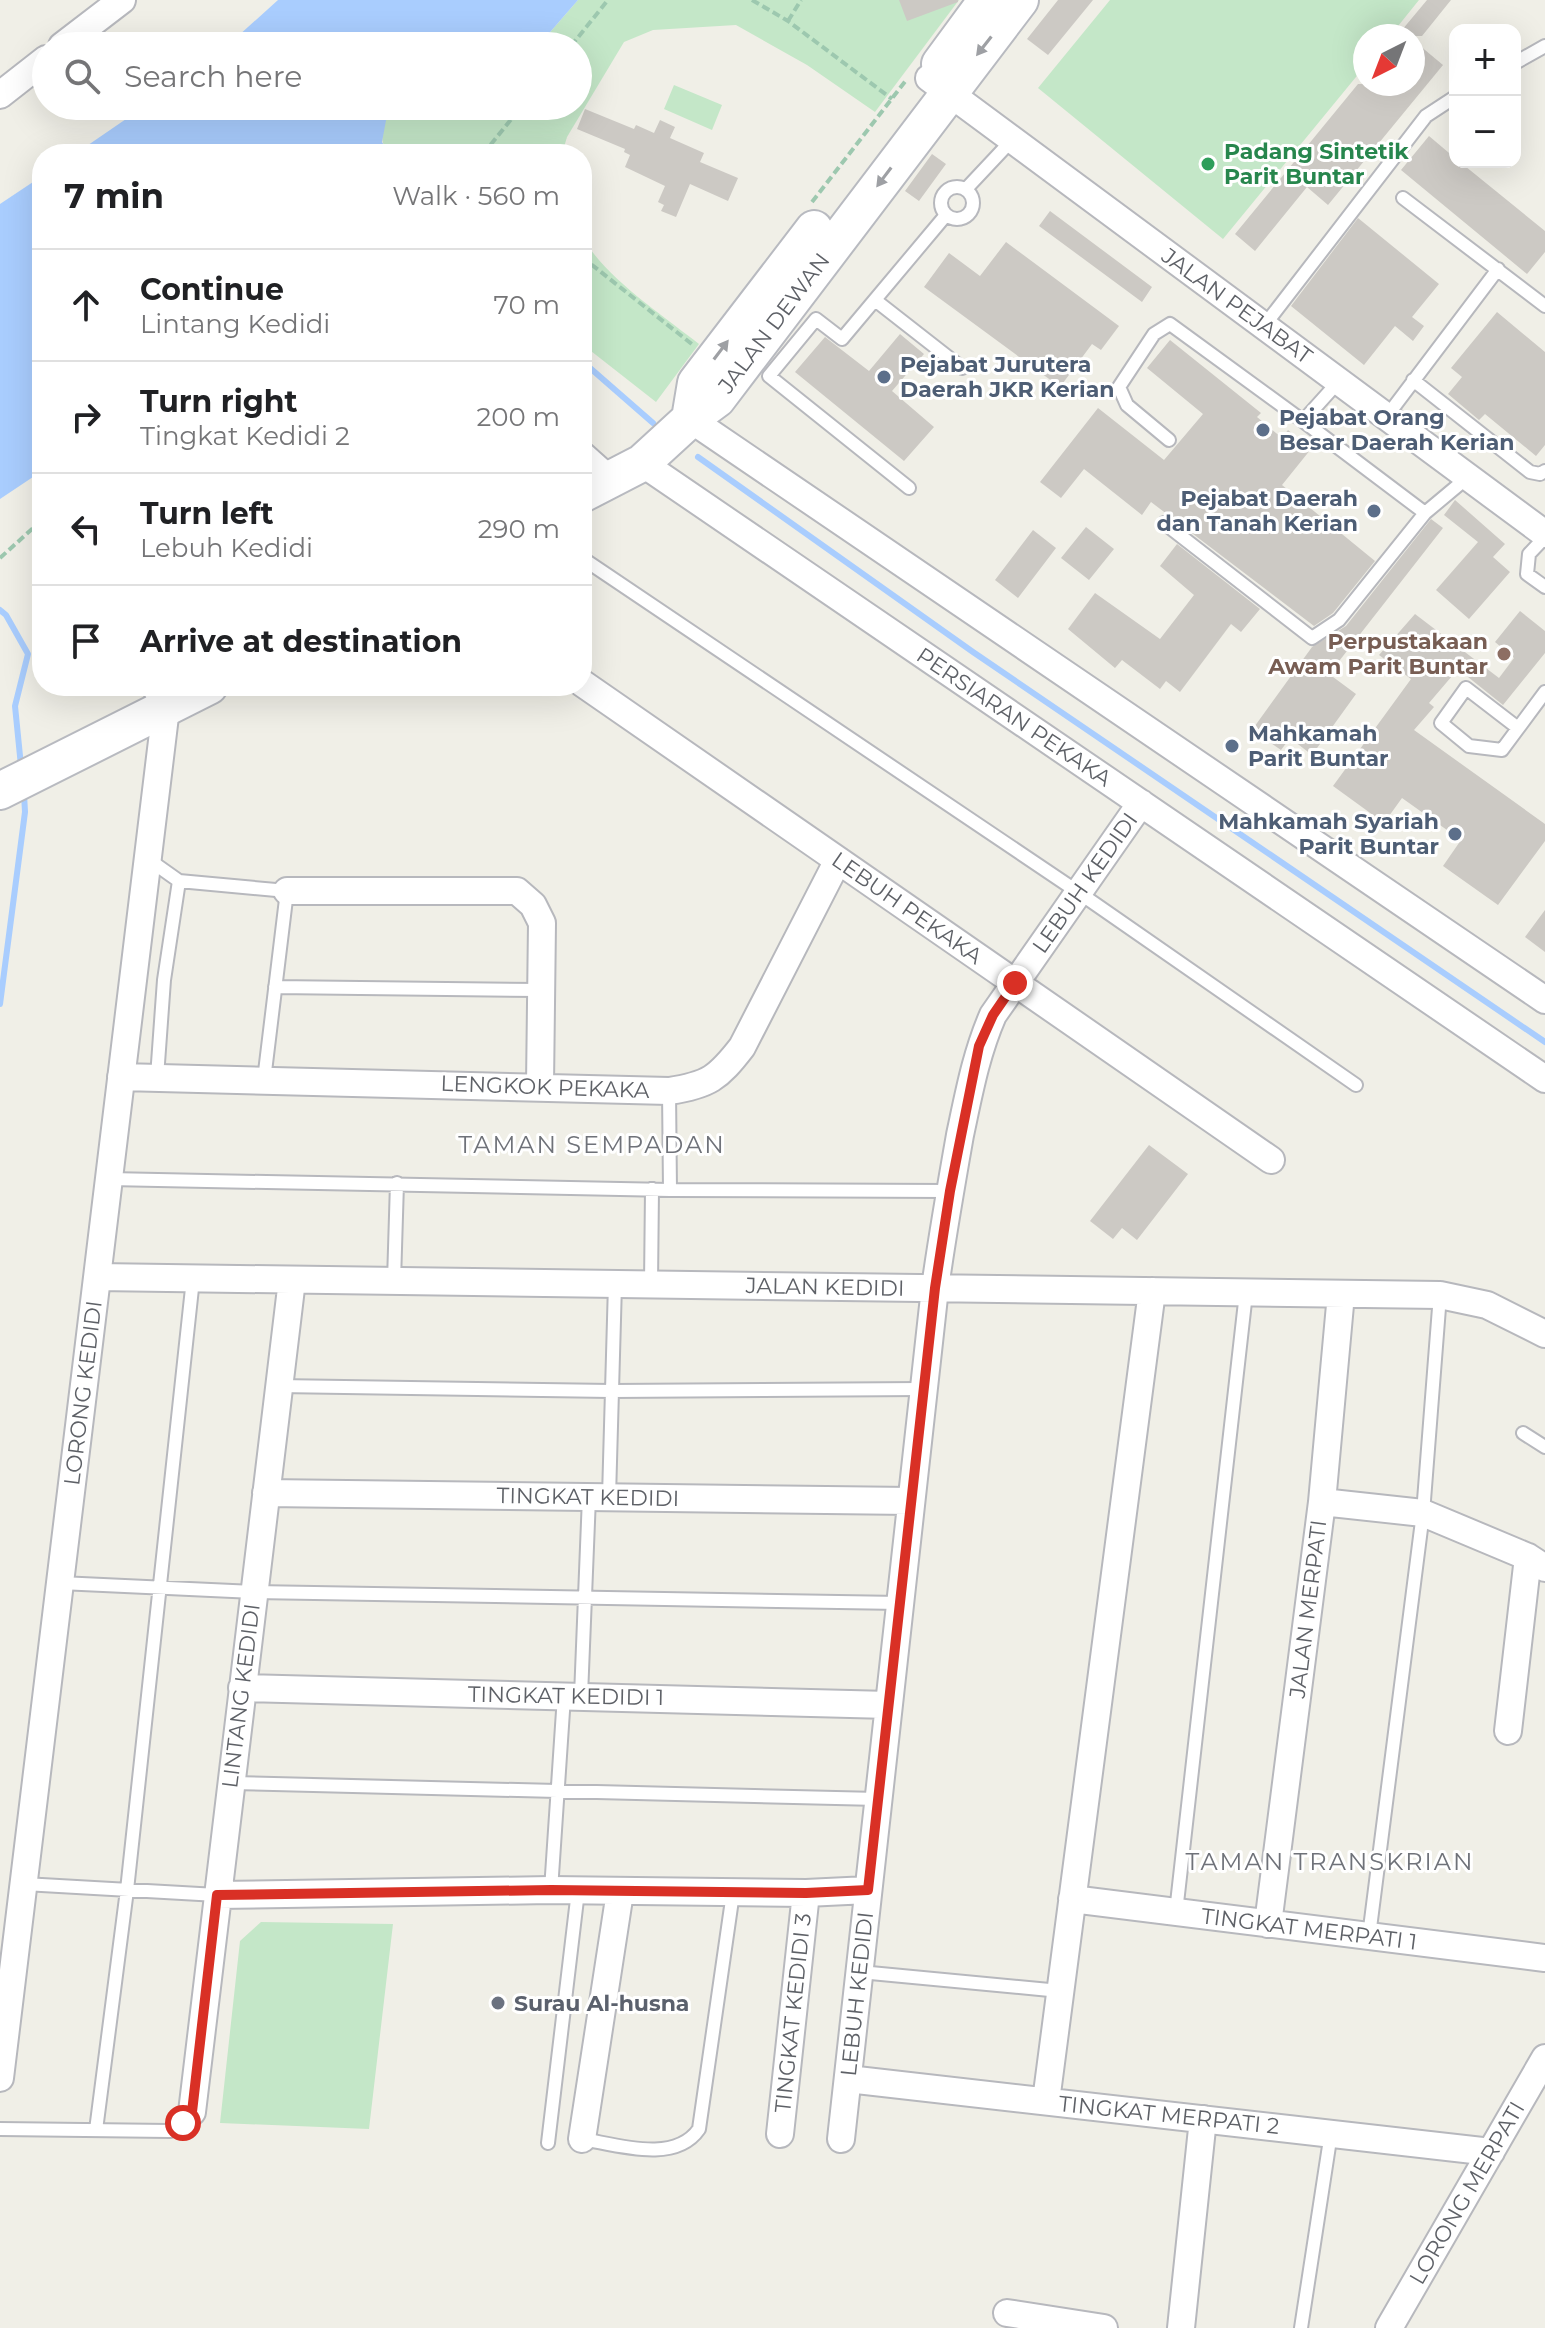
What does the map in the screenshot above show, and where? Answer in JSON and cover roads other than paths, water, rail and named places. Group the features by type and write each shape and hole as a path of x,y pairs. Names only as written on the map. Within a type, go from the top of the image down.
{"main road":[{"name":"JALAN DEWAN","path":"690,419 717,399 987,0"},
{"name":"JALAN DEWAN","path":"690,419 696,383 929,82 1020,0"},
{"path":"596,487 642,463 690,419"},
{"path":"0,791 61,762 160,697"}],"street":[{"path":"80,32 122,0"},
{"path":"0,95 32,70"},
{"name":"JALAN PEJABAT","path":"929,82 1387,416 1545,536"},
{"path":"690,419 1545,1000"},
{"name":"PERSIARAN PEKAKA","path":"642,463 1545,1079"},
{"name":"LEBUH PEKAKA","path":"592,690 1271,1160"},
{"name":"LORONG KEDIDI","path":"0,2078 148,859 160,697"},
{"name":"LEBUH KEDIDI","path":"841,2139 935,1288 950,1191 979,1046 993,1015 1141,803"},
{"name":"LENGKOK PEKAKA","path":"121,1077 540,1085 669,1091 698,1087 723,1071 742,1047 838,860"},
{"path":"287,891 517,891 533,905 542,923 540,1085"},
{"name":"JALAN KEDIDI","path":"97,1277 1440,1295 1487,1305 1545,1334"},
{"name":"LINTANG KEDIDI","path":"192,2112 292,1280"},
{"path":"1046,2101 1152,1291"},
{"name":"JALAN MERPATI","path":"1268,1924 1322,1502 1341,1294"},
{"name":"TINGKAT KEDIDI","path":"266,1493 911,1501"},
{"path":"1322,1502 1423,1513 1537,1562 1508,1731"},
{"name":"TINGKAT KEDIDI 1","path":"242,1688 889,1705"},
{"path":"217,1895 551,1890 806,1893 868,1890"},
{"path":"582,2139 620,1892"},
{"name":"TINGKAT KEDIDI 3","path":"780,2134 806,1893"},
{"name":"TINGKAT MERPATI 1","path":"1072,1899 1545,1958"},
{"name":"LORONG MERPATI","path":"1389,2328 1545,2058"},
{"name":"TINGKAT MERPATI 2","path":"848,2079 1491,2152"},
{"path":"1181,2328 1203,2119"},
{"path":"1007,2313 1104,2328"}],"lane":[{"path":"1521,60 1545,46"},
{"path":"1264,326 1426,116 1449,101"},
{"path":"966,189 1012,140"},
{"path":"952,187 966,189 973,198 971,212 959,219 946,215 941,207 944,193 952,187"},
{"path":"1403,198 1545,306"},
{"path":"909,488 769,376 816,319 842,339 946,215"},
{"path":"1387,416 1498,269"},
{"path":"875,300 962,368"},
{"path":"1169,440 1127,405 1119,387 1154,334 1170,324 1425,513"},
{"path":"1413,380 1530,472 1545,471"},
{"path":"1303,421 1339,381"},
{"path":"1164,523 1312,638 1339,620 1425,513 1468,477"},
{"path":"1545,536 1529,554 1527,574 1545,587"},
{"path":"592,565 1078,892 1356,1085"},
{"path":"1518,728 1466,688 1441,723 1469,746 1502,750 1545,692"},
{"path":"148,859 179,881 287,891 264,1080"},
{"path":"157,1077 164,980 179,881"},
{"path":"275,987 541,990"},
{"path":"669,1091 670,1190"},
{"path":"109,1179 670,1190 950,1191"},
{"path":"394,1281 397,1183"},
{"path":"651,1285 652,1189"},
{"path":"96,2130 127,1890 193,1279"},
{"path":"551,1890 558,1791 611,1391 615,1284"},
{"path":"1176,1912 1246,1293"},
{"path":"1369,1936 1423,1513 1440,1295"},
{"path":"278,1386 611,1391 923,1389"},
{"path":"1523,1433 1545,1447"},
{"path":"60,1583 254,1592 900,1603"},
{"path":"231,1783 878,1799"},
{"path":"24,1884 217,1895"},
{"path":"548,2143 578,1891"},
{"path":"582,2139 659,2149 680,2147 692,2139 699,2129 733,1893"},
{"path":"860,1972 1060,1991"},
{"path":"0,2129 170,2131 183,2123 192,2112"},
{"path":"1301,2328 1331,2133"}],"water":[{"path":"278,0 578,0 550,32 243,32"},
{"path":"125,120 386,120 383,144 90,144"},
{"path":"32,183 32,478 0,499 0,204"}],"waterway":[{"path":"592,370 653,423"},
{"path":"698,457 973,652 1545,1042"},
{"path":"0,610 28,654 15,706 21,766"},
{"path":"0,1004 25,812 24,794"}],"place":[{"name":"Padang Sintetik Parit Buntar","path":"1208,164"},
{"name":"Pejabat Jurutera Daerah JKR Kerian","path":"884,377"},
{"name":"Pejabat Orang Besar Daerah Kerian","path":"1263,430"},
{"name":"Pejabat Daerah dan Tanah Kerian","path":"1374,511"},
{"name":"Perpustakaan Awam Parit Buntar","path":"1504,654"},
{"name":"Mahkamah Parit Buntar","path":"1232,746"},
{"name":"Mahkamah Syariah Parit Buntar","path":"1455,834"},
{"name":"Surau Al-husna","path":"498,2003"}],"district":[{"name":"TAMAN SEMPADAN","path":"592,1144"},
{"name":"TAMAN TRANSKRIAN","path":"1330,1861"}]}
